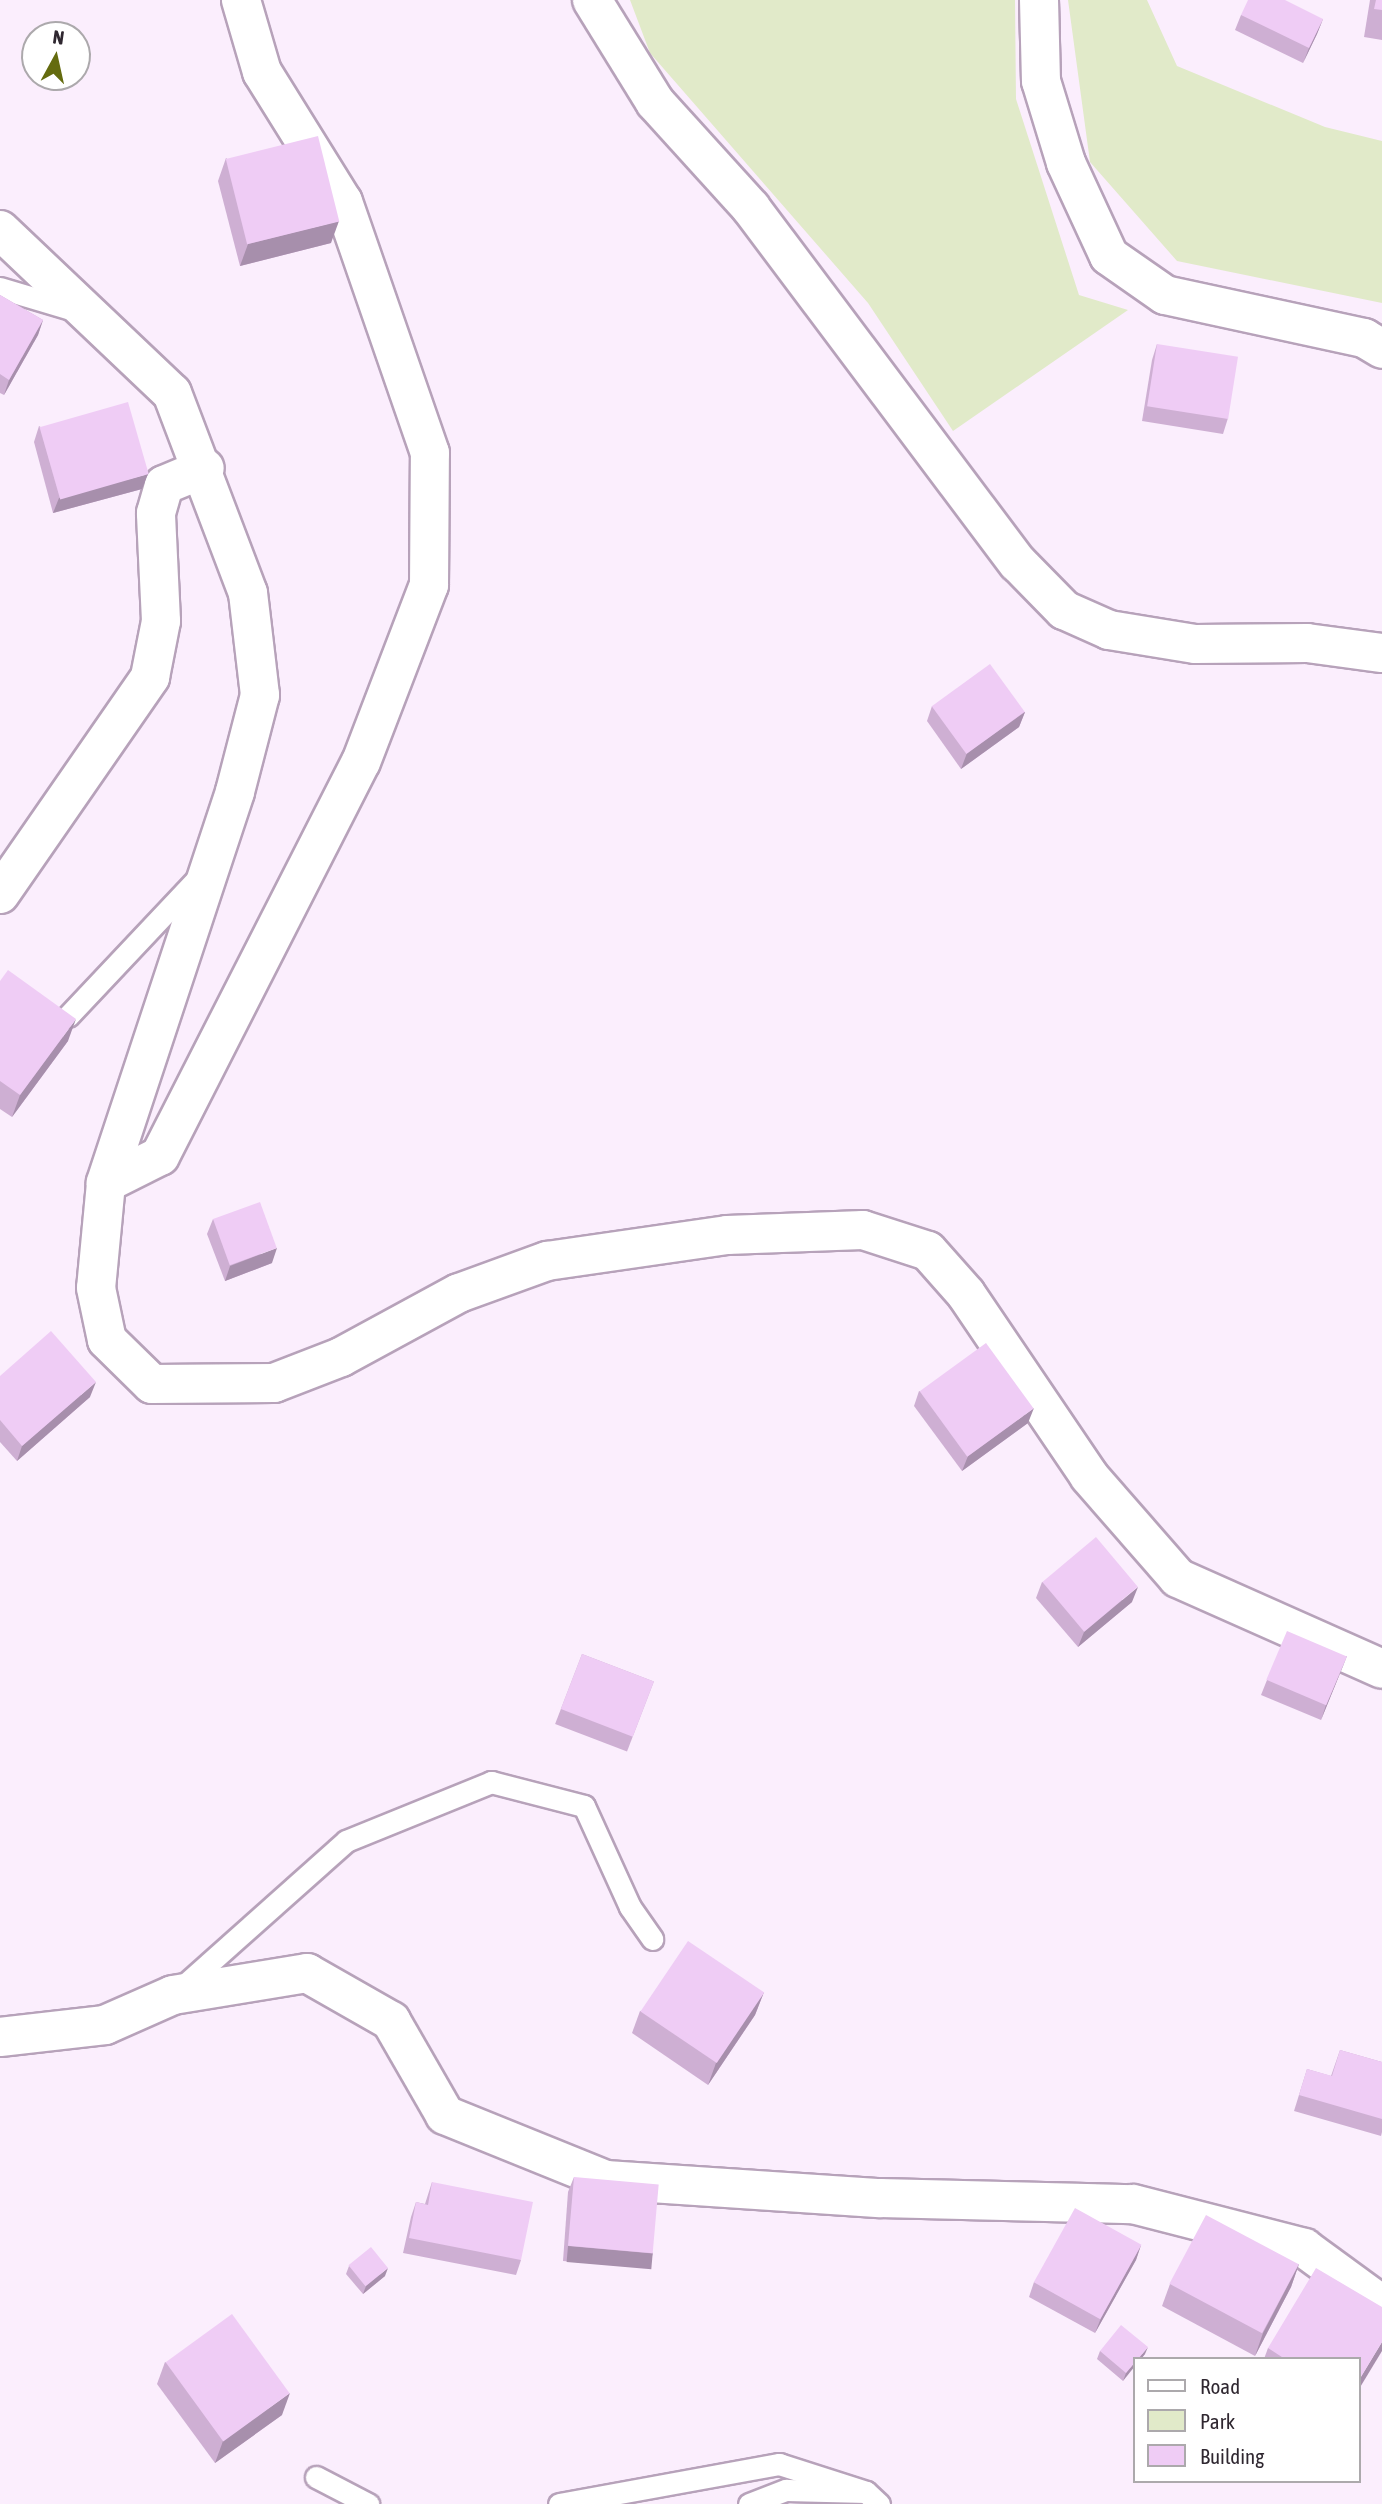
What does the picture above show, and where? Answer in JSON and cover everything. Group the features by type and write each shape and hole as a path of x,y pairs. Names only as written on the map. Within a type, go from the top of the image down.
{"street":[{"path":"106,1183 160,1156 361,762 429,585 430,453 343,202 262,72 241,0"},
{"path":"592,0 655,102 751,208 1018,563 1064,610 1109,630 1195,644 1307,643 1382,653"},
{"path":"1040,0 1041,81 1066,163 1109,256 1166,295 1364,338 1382,349"},
{"path":"0,230 99,317 172,393 205,468 248,593 260,695 211,864 106,1183 96,1288 107,1340 152,1384 274,1383 341,1357 459,1293 547,1261 727,1235 849,1231 928,1251 966,1294 1089,1476 1178,1578 1382,1669"},
{"path":"0,894 150,677 161,621 156,513 164,485 205,468"},
{"path":"0,2037 105,2025 173,1995 307,1973 391,2021 445,2115 607,2180 880,2198 1133,2204 1304,2248 1382,2305"}],"lane":[{"path":"0,288 99,317"},
{"path":"68,1016 211,864"},
{"path":"173,1995 346,1841 491,1782 584,1806 630,1907 652,1939"},
{"path":"559,2504 779,2464 873,2498"},
{"path":"316,2477 368,2504"},
{"path":"749,2504 786,2490 873,2498"}],"green space":[{"path":"630,0 1015,0 1016,99 1079,295 1128,310 953,431 868,303 650,53"},
{"path":"1068,0 1147,0 1177,66 1325,127 1382,141 1382,303 1177,261 1090,162"}],"building":[{"path":"1248,0 1285,0 1323,19 1309,48 1241,15"},
{"path":"1376,0 1382,0 1382,10 1374,9"},
{"path":"318,136 339,221 247,244 226,159"},
{"path":"0,295 43,320 9,380 0,374"},
{"path":"1157,344 1238,357 1228,419 1147,406"},
{"path":"128,402 149,474 60,499 40,427"},
{"path":"990,664 1025,712 966,754 932,706"},
{"path":"8,970 76,1019 20,1095 0,1081 0,981"},
{"path":"260,1202 277,1248 230,1265 213,1219"},
{"path":"51,1331 96,1382 22,1446 0,1420 0,1376"},
{"path":"986,1343 1034,1409 967,1457 920,1391"},
{"path":"1096,1537 1138,1587 1084,1632 1042,1582"},
{"path":"1287,1631 1347,1656 1326,1705 1266,1680"},
{"path":"582,1654 654,1682 633,1737 561,1709"},
{"path":"688,1941 764,1992 717,2063 640,2011"},
{"path":"1340,2050 1382,2062 1382,2119 1299,2095 1307,2069 1332,2076"},
{"path":"574,2177 659,2184 653,2253 568,2246"},
{"path":"432,2182 533,2202 521,2260 409,2238 416,2202 428,2205"},
{"path":"1075,2208 1141,2245 1100,2319 1034,2282"},
{"path":"1206,2215 1299,2264 1262,2333 1169,2284"},
{"path":"371,2247 388,2268 365,2286 348,2265"},
{"path":"1316,2268 1382,2307 1382,2342 1361,2377 1361,2357 1282,2357 1268,2348"},
{"path":"232,2314 290,2393 223,2441 166,2362"},
{"path":"1121,2325 1148,2347 1140,2357 1134,2357 1134,2363 1126,2373 1100,2351"}]}
